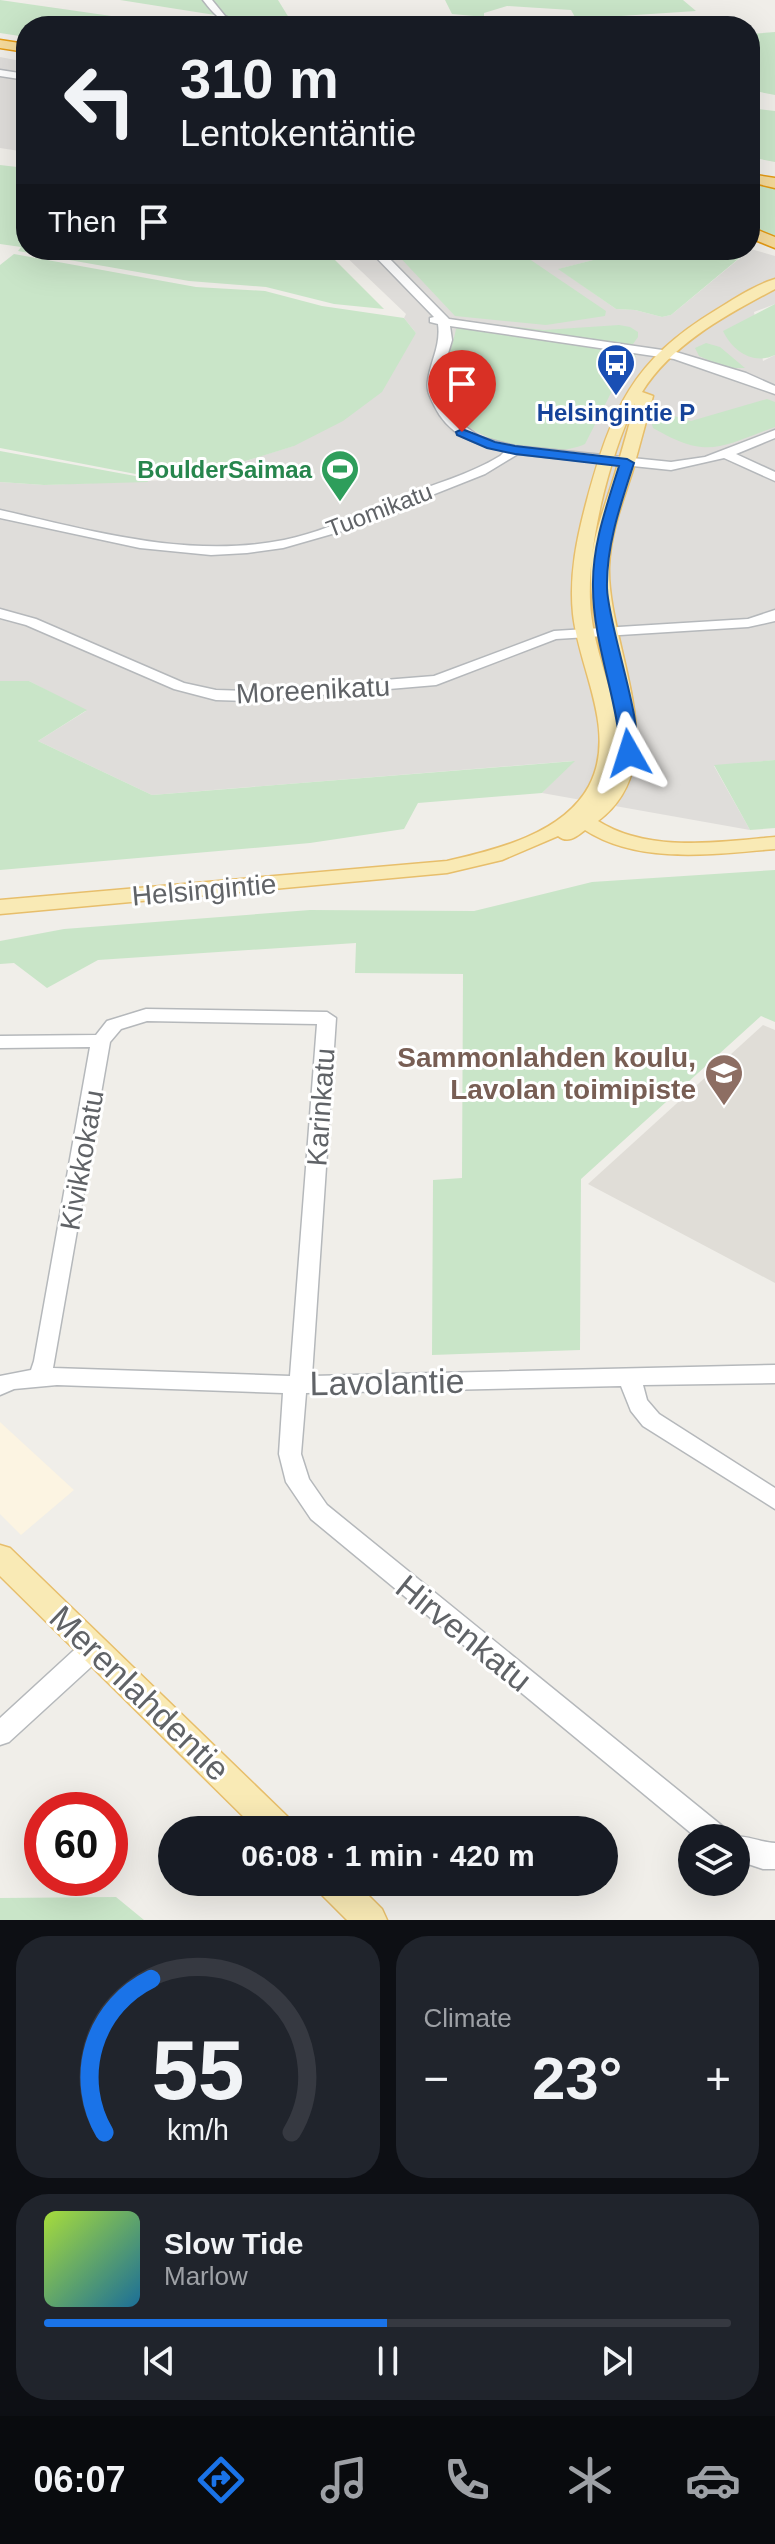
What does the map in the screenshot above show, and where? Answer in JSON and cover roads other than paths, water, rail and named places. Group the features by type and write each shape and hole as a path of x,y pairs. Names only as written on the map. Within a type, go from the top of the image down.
{"main road":[{"name":"Helsingintie","path":"585,817 602,778 608,751 603,709 584,633 580,572 606,460 626,406 666,354 711,318 775,283"},
{"name":"Helsingintie","path":"0,907 469,869 540,848 585,817 618,789 629,753 626,721 600,606 602,549 652,371"},
{"path":"585,817 609,834 644,843 712,848 775,843"},
{"name":"Merenlahdentie","path":"0,1557 265,1816"},
{"path":"344,1896 361,1917"}],"street":[{"path":"207,0 220,16"},
{"path":"386,260 417,290 446,340 434,380 440,409 462,432 475,440 515,450 627,463 681,465 726,454 775,434"},
{"path":"436,320 666,354 708,364 775,390"},
{"name":"Tuomikatu","path":"0,514 165,549 199,552 242,550 283,544 329,530 490,466 515,450"},
{"path":"726,454 775,477"},
{"name":"Moreenikatu","path":"0,613 31,622 179,686 216,695 237,696 416,683 468,670 541,638 748,623 769,619 775,614"},
{"name":"Karinkatu","path":"101,1041 114,1025 146,1015 327,1018 303,1369 299,1384"},
{"path":"0,1042 101,1041"},
{"name":"Kivikkokatu","path":"39,1377 45,1361 101,1041"},
{"name":"Lavolantie","path":"0,1386 10,1381 39,1377 299,1384 775,1374"},
{"path":"631,1376 638,1408 651,1420 775,1500"},
{"name":"Hirvenkatu","path":"299,1384 292,1401 290,1454 298,1482 319,1512 700,1824"},
{"path":"0,1734 94,1648"},
{"path":"750,1852 775,1856"}],"place":[{"name":"Helsingintie P","path":"616,397"},
{"name":"BoulderSaimaa","path":"340,503"},
{"name":"Sammonlahden koulu, Lavolan toimipiste","path":"724,1107"}]}
